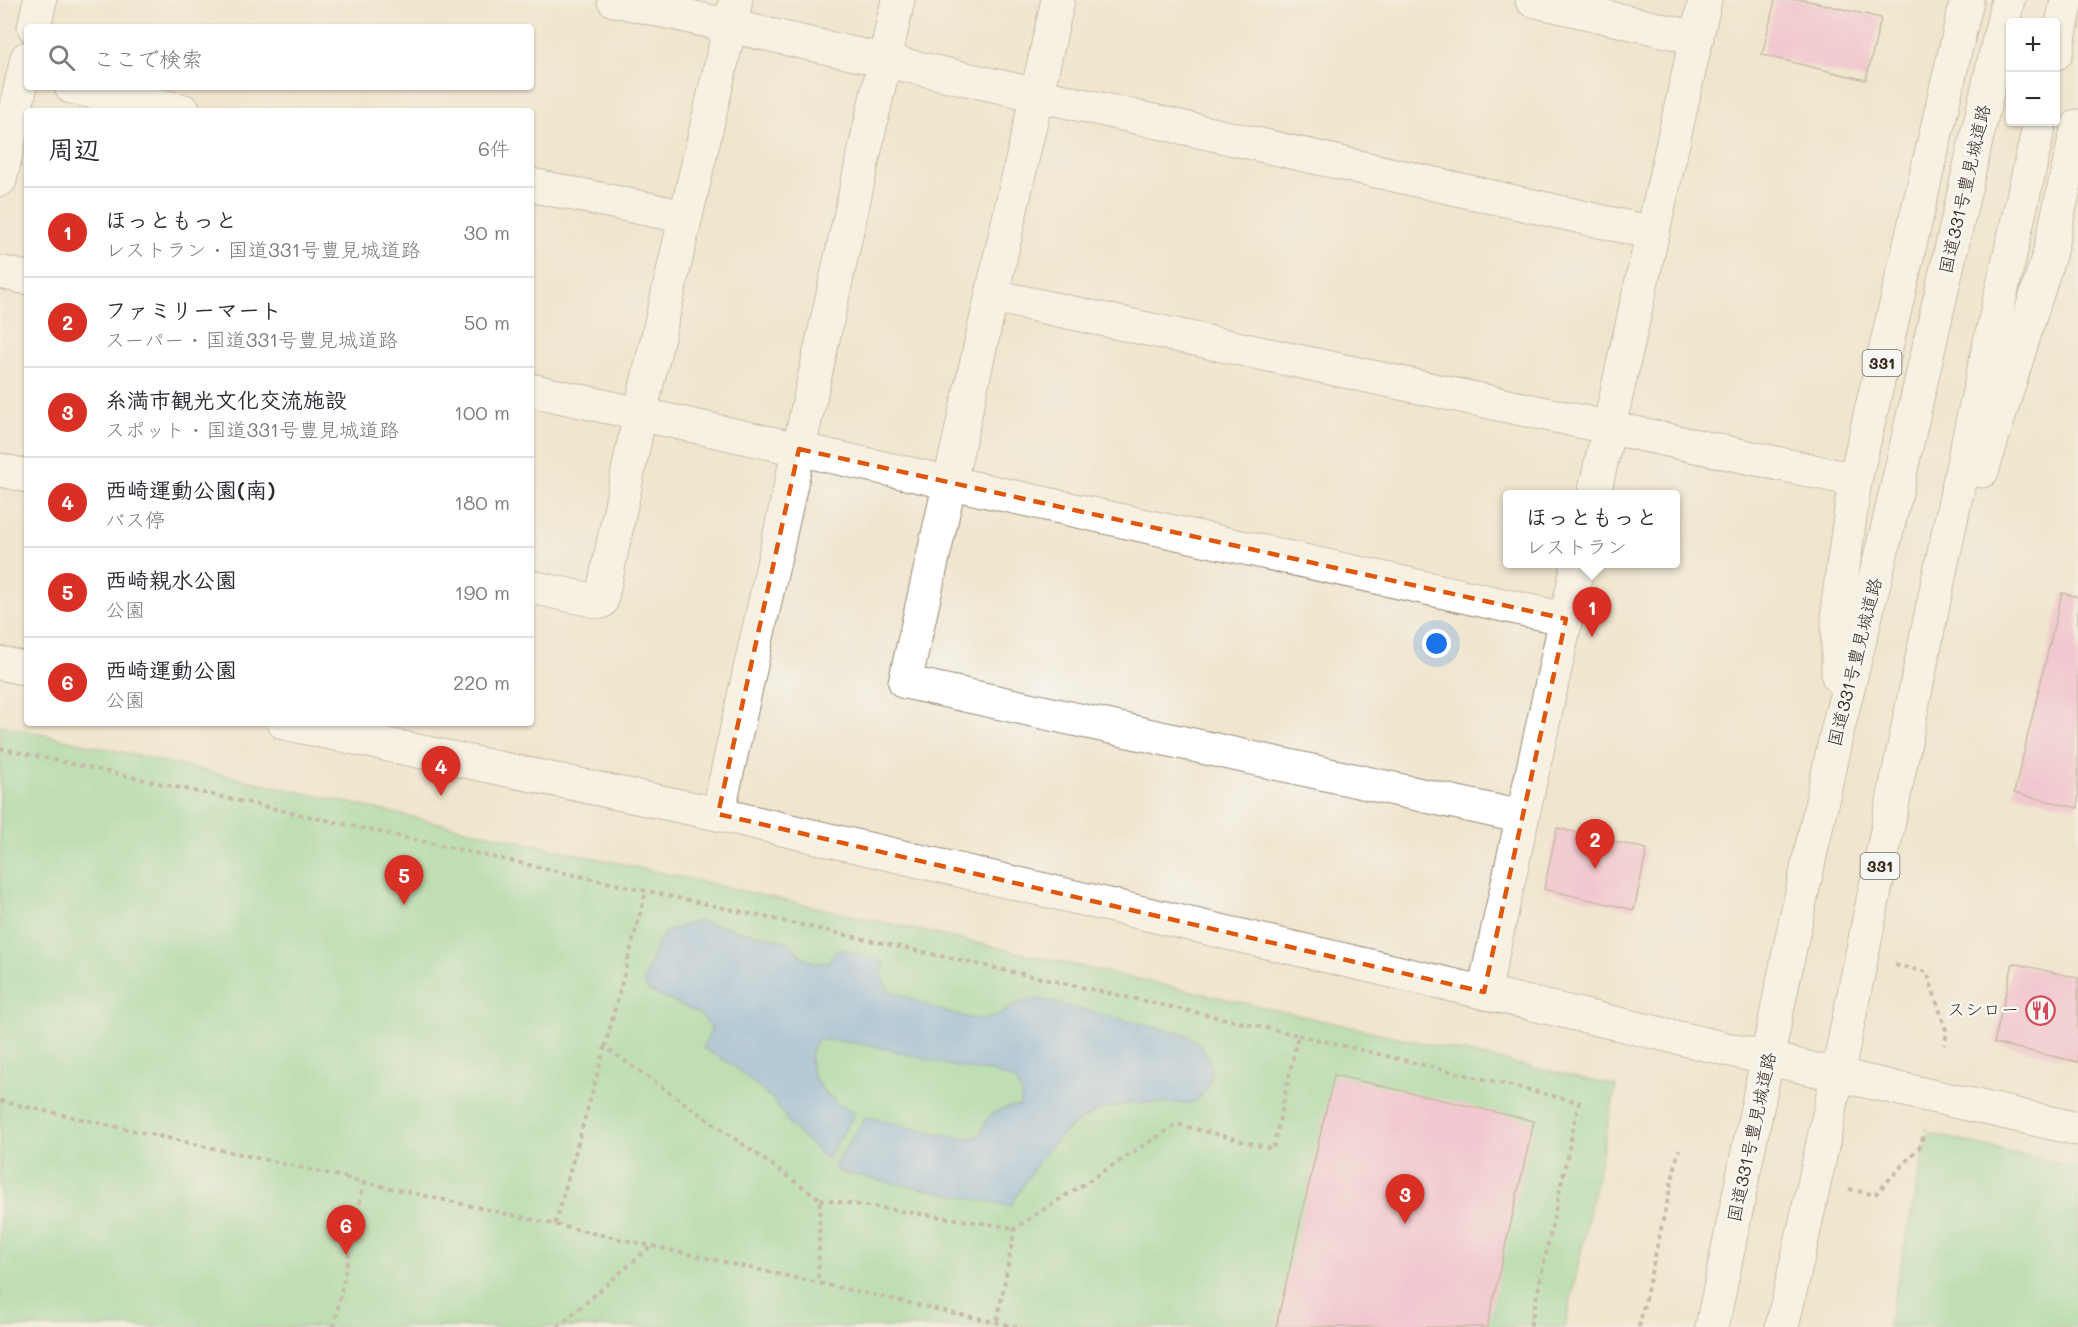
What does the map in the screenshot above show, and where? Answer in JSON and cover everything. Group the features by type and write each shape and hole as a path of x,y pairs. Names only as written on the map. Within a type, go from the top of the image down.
{"main road":[{"path":"35,24 40,0"},
{"path":"614,0 733,13 885,61 1653,233"},
{"path":"718,814 898,0"},
{"path":"1058,0 904,682 1522,818"},
{"path":"1532,0 1697,38"},
{"path":"1595,490 1705,0"},
{"name":"331","path":"1837,732 1838,604 1855,480 1967,0"},
{"name":"国道331号豊見城道路","path":"1712,1327 1837,732 1889,522 2008,0"},
{"path":"2060,30 2067,0"},
{"path":"534,588 601,602 640,414 733,13"},
{"path":"0,180 24,79"},
{"path":"85,90 170,108"},
{"name":"331","path":"1782,1327 1838,1075 1947,536 2039,126"},
{"name":"331","path":"1940,573 1966,524 2004,401 2049,255 2078,126"},
{"path":"534,185 686,217"},
{"path":"0,272 24,277"},
{"path":"993,296 1855,480"},
{"path":"534,391 1566,619"},
{"path":"0,470 24,475"},
{"path":"1484,992 1577,568"},
{"path":"0,663 24,668"},
{"path":"298,726 718,814 2078,1129"}],"path":[{"path":"0,748 1298,1035 1579,1102 1530,1327"},
{"path":"555,1224 646,891"},
{"path":"1892,965 1927,972 1947,1033 1944,1045"},
{"path":"605,1047 819,1199 1015,1228 1177,1124 1273,1149 1298,1035"},
{"path":"0,1101 1017,1327"},
{"path":"1846,1188 1875,1195 1921,1145 1925,1127"},
{"path":"1640,1327 1679,1149"},
{"path":"334,1327 365,1182 345,1178"},
{"path":"818,1283 819,1199"},
{"path":"997,1322 1015,1228"},
{"path":"558,1327 651,1246"}],"highlighted area":[{"path":"799,449 1566,619 1484,992 718,814"}],"green space":[{"path":"0,725 1616,1086 1565,1327 0,1327"},
{"path":"1928,1133 2078,1168 2078,1327 1888,1327"}],"water":[{"path":"698,921 789,942 802,957 815,963 827,963 835,952 845,950 884,962 882,976 887,989 939,1010 968,1018 991,1018 1020,1003 1038,999 1187,1035 1208,1057 1210,1080 1206,1090 1194,1102 1134,1103 1111,1107 1092,1114 1074,1125 1045,1153 1011,1206 838,1172 834,1167 866,1117 956,1137 977,1136 994,1113 1020,1106 1022,1093 1015,1080 992,1072 957,1067 871,1045 816,1040 811,1052 810,1063 813,1074 825,1092 854,1114 827,1159 791,1126 775,1101 730,1063 703,1048 712,1028 700,1014 649,991 643,983 658,942 665,932"}],"building":[{"path":"1775,0 1805,0 1881,18 1866,80 1762,55"},
{"path":"2062,593 2078,597 2078,808 2014,793"},
{"path":"1557,828 1647,849 1634,910 1544,889"},
{"name":"スシロー","path":"2013,963 2078,978 2078,1062 1994,1043"},
{"path":"1334,1075 1534,1121 1487,1327 1276,1327"}],"place":[{"name":"ほっともっと","path":"1592,637"},
{"name":"西崎運動公園(南)","path":"441,796"},
{"name":"ファミリーマート","path":"1595,869"},
{"name":"西崎親水公園","path":"404,905"},
{"name":"スシロー","path":"2040,1010"},
{"name":"糸満市観光文化交流施設","path":"1405,1224"},
{"name":"西崎運動公園","path":"346,1255"}]}
